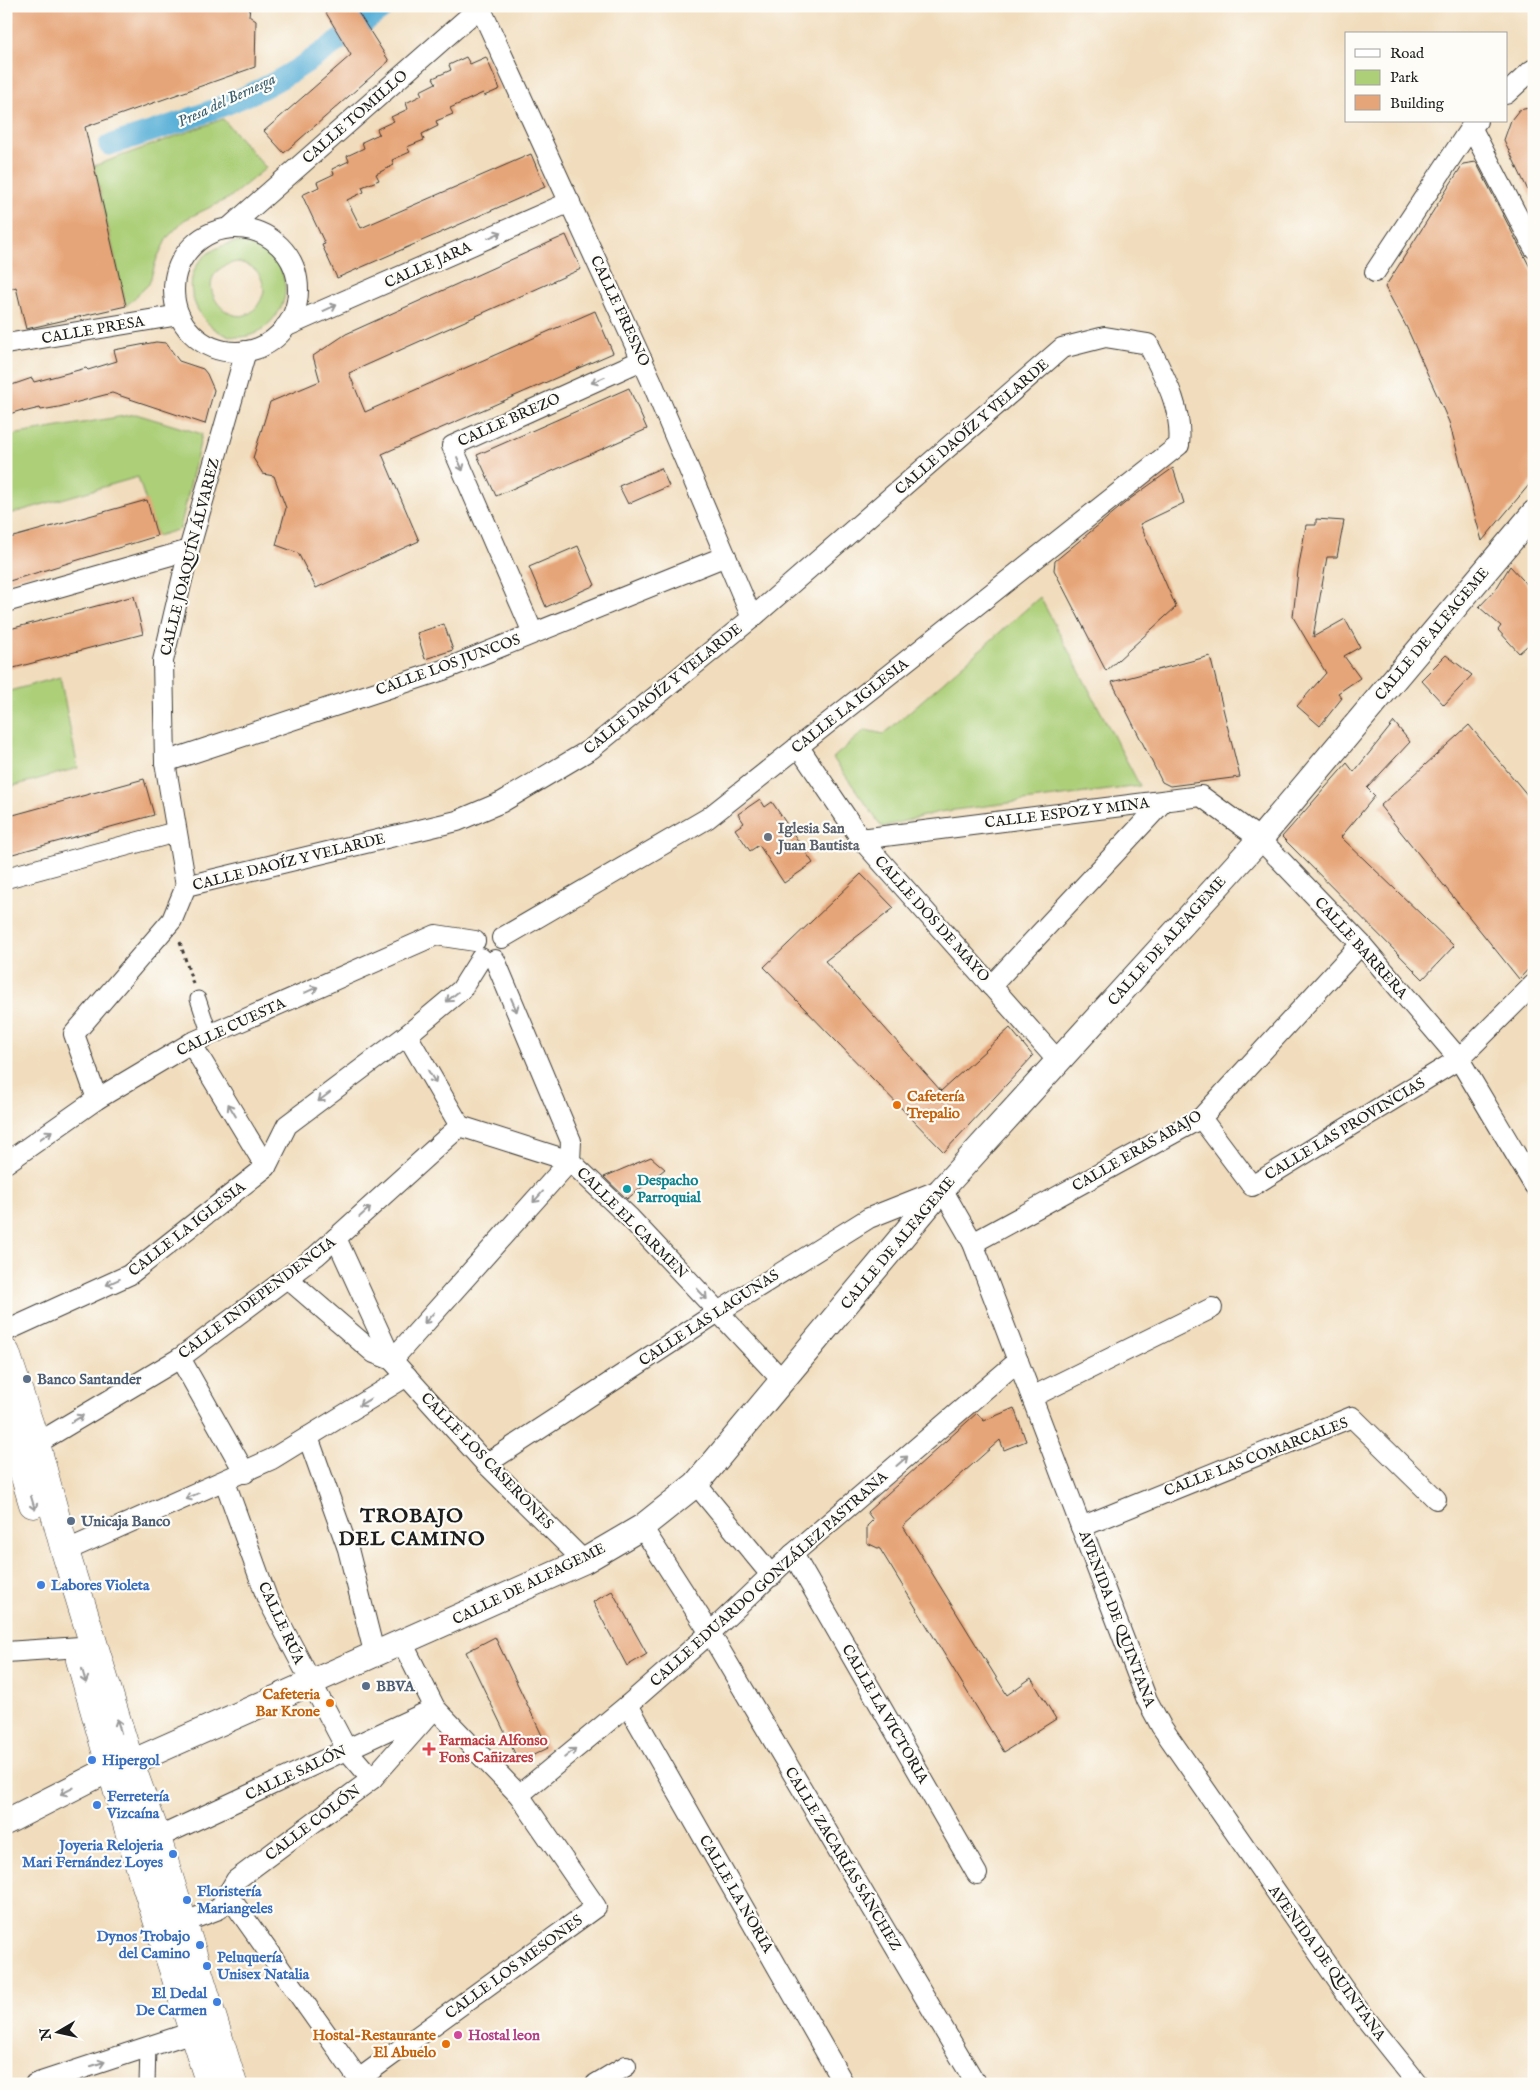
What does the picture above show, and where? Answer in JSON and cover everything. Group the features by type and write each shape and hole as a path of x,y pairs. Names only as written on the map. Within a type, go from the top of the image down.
{"main road":[{"path":"6,1353 20,1456 65,1550 86,1646"},
{"path":"6,1414 86,1646 130,1799 166,1909 182,1923"},
{"path":"120,1766 157,1838 182,1923 203,2029 210,2084"},
{"path":"120,1766 203,2029 233,2084"}],"street":[{"name":"CALLE FRESNO","path":"480,7 642,360 752,618"},
{"name":"CALLE TOMILLO","path":"230,227 480,7"},
{"path":"1508,92 1532,70"},
{"path":"1474,124 1534,248"},
{"path":"1375,272 1474,124"},
{"name":"CALLE JARA","path":"286,327 570,202"},
{"path":"230,227 257,231 277,243 291,261 298,284 296,306 286,327 268,343 246,351 226,351 206,345 190,332 179,315 174,297 174,277 181,259 194,243 209,233 230,227"},
{"name":"CALLE PRESA","path":"6,344 179,315"},
{"name":"CALLE DAOÍZ Y VELARDE","path":"97,1099 74,1034 172,920 186,886 457,821 502,802 590,749 752,618 1062,348 1105,336 1148,344 1170,388 1181,431 1179,445"},
{"name":"CALLE JOAQUÍN ÁLVAREZ","path":"186,886 165,762 163,661 189,550 246,351"},
{"name":"CALLE BREZO","path":"534,633 452,446 642,360"},
{"name":"CALLE LA IGLESIA","path":"249,1139 287,1125 407,1036 461,990 484,953 504,948 502,938 708,818 1179,445"},
{"name":"CALLE DE ALFAGEME","path":"6,1822 120,1766 403,1644 584,1561 642,1527 696,1484 942,1189 1260,839 1534,513"},
{"path":"6,602 189,550"},
{"name":"CALLE LOS JUNCOS","path":"165,762 443,670 726,556"},
{"name":"CALLE DOS DE MAYO","path":"798,746 861,839 1058,1061"},
{"name":"CALLE ESPOZ Y MINA","path":"861,839 1201,796 1260,839"},
{"path":"991,986 1164,801"},
{"path":"6,878 176,832"},
{"name":"CALLE BARRERA","path":"1260,839 1362,944 1459,1059 1534,1185"},
{"path":"484,953 485,932 494,932 502,938"},
{"name":"CALLE CUESTA","path":"6,1163 97,1099 191,1043 210,1034 436,935 484,953"},
{"name":"CALLE ERAS ABAJO","path":"973,1243 1201,1118 1362,944"},
{"name":"CALLE EL CARMEN","path":"484,953 571,1141 570,1161 630,1218 782,1380"},
{"path":"1459,1059 1534,984"},
{"path":"198,999 210,1034"},
{"path":"392,1360 570,1161 460,1126 407,1036"},
{"path":"191,1043 266,1167"},
{"name":"CALLE LAS PROVINCIAS","path":"1201,1118 1252,1186 1459,1059"},
{"name":"CALLE LA IGLESIA","path":"6,1330 129,1275 266,1167 287,1125"},
{"name":"CALLE INDEPENDENCIA","path":"20,1456 180,1358 287,1278 336,1238 460,1126"},
{"name":"AVENIDA DE QUINTANA","path":"942,1189 973,1243 1147,1700 1161,1726 1354,2004 1418,2084"},
{"name":"CALLE LAS LAGUNAS","path":"486,1464 718,1312 869,1218 942,1189"},
{"path":"336,1238 392,1360"},
{"path":"287,1278 374,1353 392,1360"},
{"path":"1032,1397 1212,1308"},
{"path":"180,1358 245,1473"},
{"name":"CALLE LOS CASERONES","path":"392,1360 486,1464 584,1561"},
{"name":"CALLE EDUARDO GONZÁLEZ PASTRANA","path":"519,1795 710,1634 793,1554 1018,1361"},
{"path":"65,1550 245,1473 272,1459 407,1376"},
{"name":"CALLE LAS COMARCALES","path":"1081,1527 1352,1417 1436,1498"},
{"path":"308,1436 348,1549 375,1656"},
{"name":"CALLE RÚA","path":"225,1482 267,1598 310,1684 347,1750 372,1779"},
{"path":"696,1484 772,1576"},
{"name":"CALLE ZACARÍAS SÁNCHEZ","path":"642,1527 710,1634 976,2084"},
{"name":"CALLE LA VICTORIA","path":"793,1554 977,1874"},
{"path":"403,1644 435,1708 519,1795"},
{"path":"6,1652 86,1646"},
{"name":"CALLE LA NORIA","path":"628,1705 844,2084"},
{"name":"CALLE SALÓN","path":"157,1838 435,1708"},
{"name":"CALLE COLÓN","path":"182,1923 219,1910 225,1896 236,1880 372,1779 435,1708"},
{"name":"CALLE LOS MESONES","path":"361,2082 596,1907 519,1795"},
{"path":"225,1896 236,1906 361,2082"},
{"path":"35,2084 203,2029"},
{"path":"147,2084 148,2048"},
{"path":"596,2084 626,2066"}],"path":[{"path":"172,920 198,999"}],"green space":[{"path":"223,119 266,168 229,198 184,220 167,238 157,258 149,284 126,306 94,166"},
{"path":"236,242 254,245 272,256 282,271 285,289 282,306 277,314 256,333 234,337 215,329 200,313 192,293 194,272 207,254","holes":["237,262 249,265 260,275 264,292 255,309 242,316 230,313 219,305 213,293 212,281 219,269"]},
{"path":"136,414 202,434 180,529 157,536 138,477 6,515 6,436"},
{"path":"1040,597 1140,786 939,812 882,827 833,758 865,730 884,734"},
{"path":"60,677 78,768 6,788 6,692"}],"building":[{"path":"6,6 250,6 249,16 256,21 255,67 85,127 126,306 26,329 16,287 6,291"},
{"path":"322,6 354,6 389,61 284,153 264,131 351,55"},
{"path":"466,57 470,64 486,57 500,89 484,96 483,93 450,108 453,114 436,121 438,126 422,134 424,140 407,147 410,152 392,160 394,165 376,174 379,180 362,187 364,192 347,200 361,228 531,154 545,187 337,278 322,245 325,244 302,195 319,187 317,182 334,174 332,169 349,161 347,156 364,148 362,142 379,134 377,129 394,121 391,117 408,109 406,103 422,95 420,91 436,83 433,78 451,70 449,65"},
{"path":"1529,108 1534,114 1534,203 1504,140 1511,120 1519,110"},
{"path":"1476,162 1534,275 1534,479 1482,541 1449,422 1407,328 1385,287 1463,164"},
{"path":"566,235 581,269 349,373 365,412 595,311 613,353 382,454 419,541 316,588 298,553 276,545 286,508 274,476 263,474 253,458 270,402 320,381 313,356 346,334"},
{"path":"156,342 166,343 179,361 203,369 207,374 214,390 205,424 112,393 59,407 41,410 40,408 23,412 22,410 6,415 6,387 32,378 34,382 86,368 88,370 117,361 114,350"},
{"path":"629,388 647,429 496,496 477,455"},
{"path":"661,468 669,486 628,504 619,486"},
{"path":"1173,468 1184,503 1140,524 1176,607 1106,671 1054,570 1055,561 1130,499"},
{"path":"147,500 157,536 6,582 6,539"},
{"path":"1316,519 1344,521 1337,557 1327,557 1313,637 1345,619 1360,647 1344,656 1360,678 1338,693 1342,698 1320,726 1297,706 1326,673 1293,617 1306,525 1316,525"},
{"path":"578,546 595,585 546,607 529,567"},
{"path":"1510,566 1534,592 1534,640 1519,653 1498,630 1501,626 1479,607 1496,589"},
{"path":"134,596 143,634 6,670 6,630"},
{"path":"444,624 453,650 425,659 417,633"},
{"path":"1446,655 1472,675 1444,705 1421,680"},
{"path":"1210,656 1240,777 1170,786 1162,782 1112,682"},
{"path":"1394,722 1410,742 1367,788 1375,796 1341,837 1454,946 1423,979 1282,837 1347,763 1354,772"},
{"path":"1469,725 1534,803 1534,963 1519,979 1380,806"},
{"path":"144,779 154,815 9,855 6,845 6,817"},
{"name":"Iglesia San Juan Bautista","path":"760,799 765,807 772,802 813,863 784,883 759,845 750,851 735,829 744,823 738,814"},
{"path":"861,874 894,908 825,961 941,1091 1010,1028 1033,1056 944,1152 764,967"},
{"name":"Despacho Parroquial","path":"651,1157 665,1169 627,1199 604,1177"},
{"path":"1014,1408 1026,1441 1004,1450 1000,1440 903,1526 1007,1695 1031,1678 1056,1719 1004,1752 880,1549 867,1543 867,1526 873,1520 867,1512 977,1413 984,1421"},
{"path":"612,1591 647,1654 627,1666 593,1602"},
{"path":"495,1637 548,1748 519,1762 466,1652"}],"waterway":[{"name":"Presa del Bernesga","path":"109,145 206,112 263,88 311,60 387,6"}],"place":[{"name":"Iglesia San Juan Bautista","path":"768,837"},
{"name":"Cafetería Trepalio","path":"897,1105"},
{"name":"Despacho Parroquial","path":"627,1189"},
{"name":"Banco Santander","path":"27,1379"},
{"name":"Unicaja Banco","path":"71,1521"},
{"name":"Labores Violeta","path":"41,1585"},
{"name":"BBVA","path":"366,1686"},
{"name":"Cafeteria Bar Krone","path":"330,1703"},
{"name":"Farmacia Alfonso Fons Cañizares","path":"429,1749"},
{"name":"Hipergol","path":"92,1760"},
{"name":"Ferretería Vizcaína","path":"97,1805"},
{"name":"Joyeria Relojeria Mari Fernández Loyes","path":"173,1854"},
{"name":"Floristería Mariangeles","path":"187,1900"},
{"name":"Dynos Trobajo del Camino","path":"200,1945"},
{"name":"Peluquería Unisex Natalia","path":"207,1966"},
{"name":"El Dedal De Carmen","path":"217,2002"},
{"name":"Hostal leon","path":"458,2035"},
{"name":"Hostal-Restaurante El Abuelo","path":"446,2044"}],"district":[{"name":"TROBAJO DEL CAMINO","path":"412,1528"}]}
